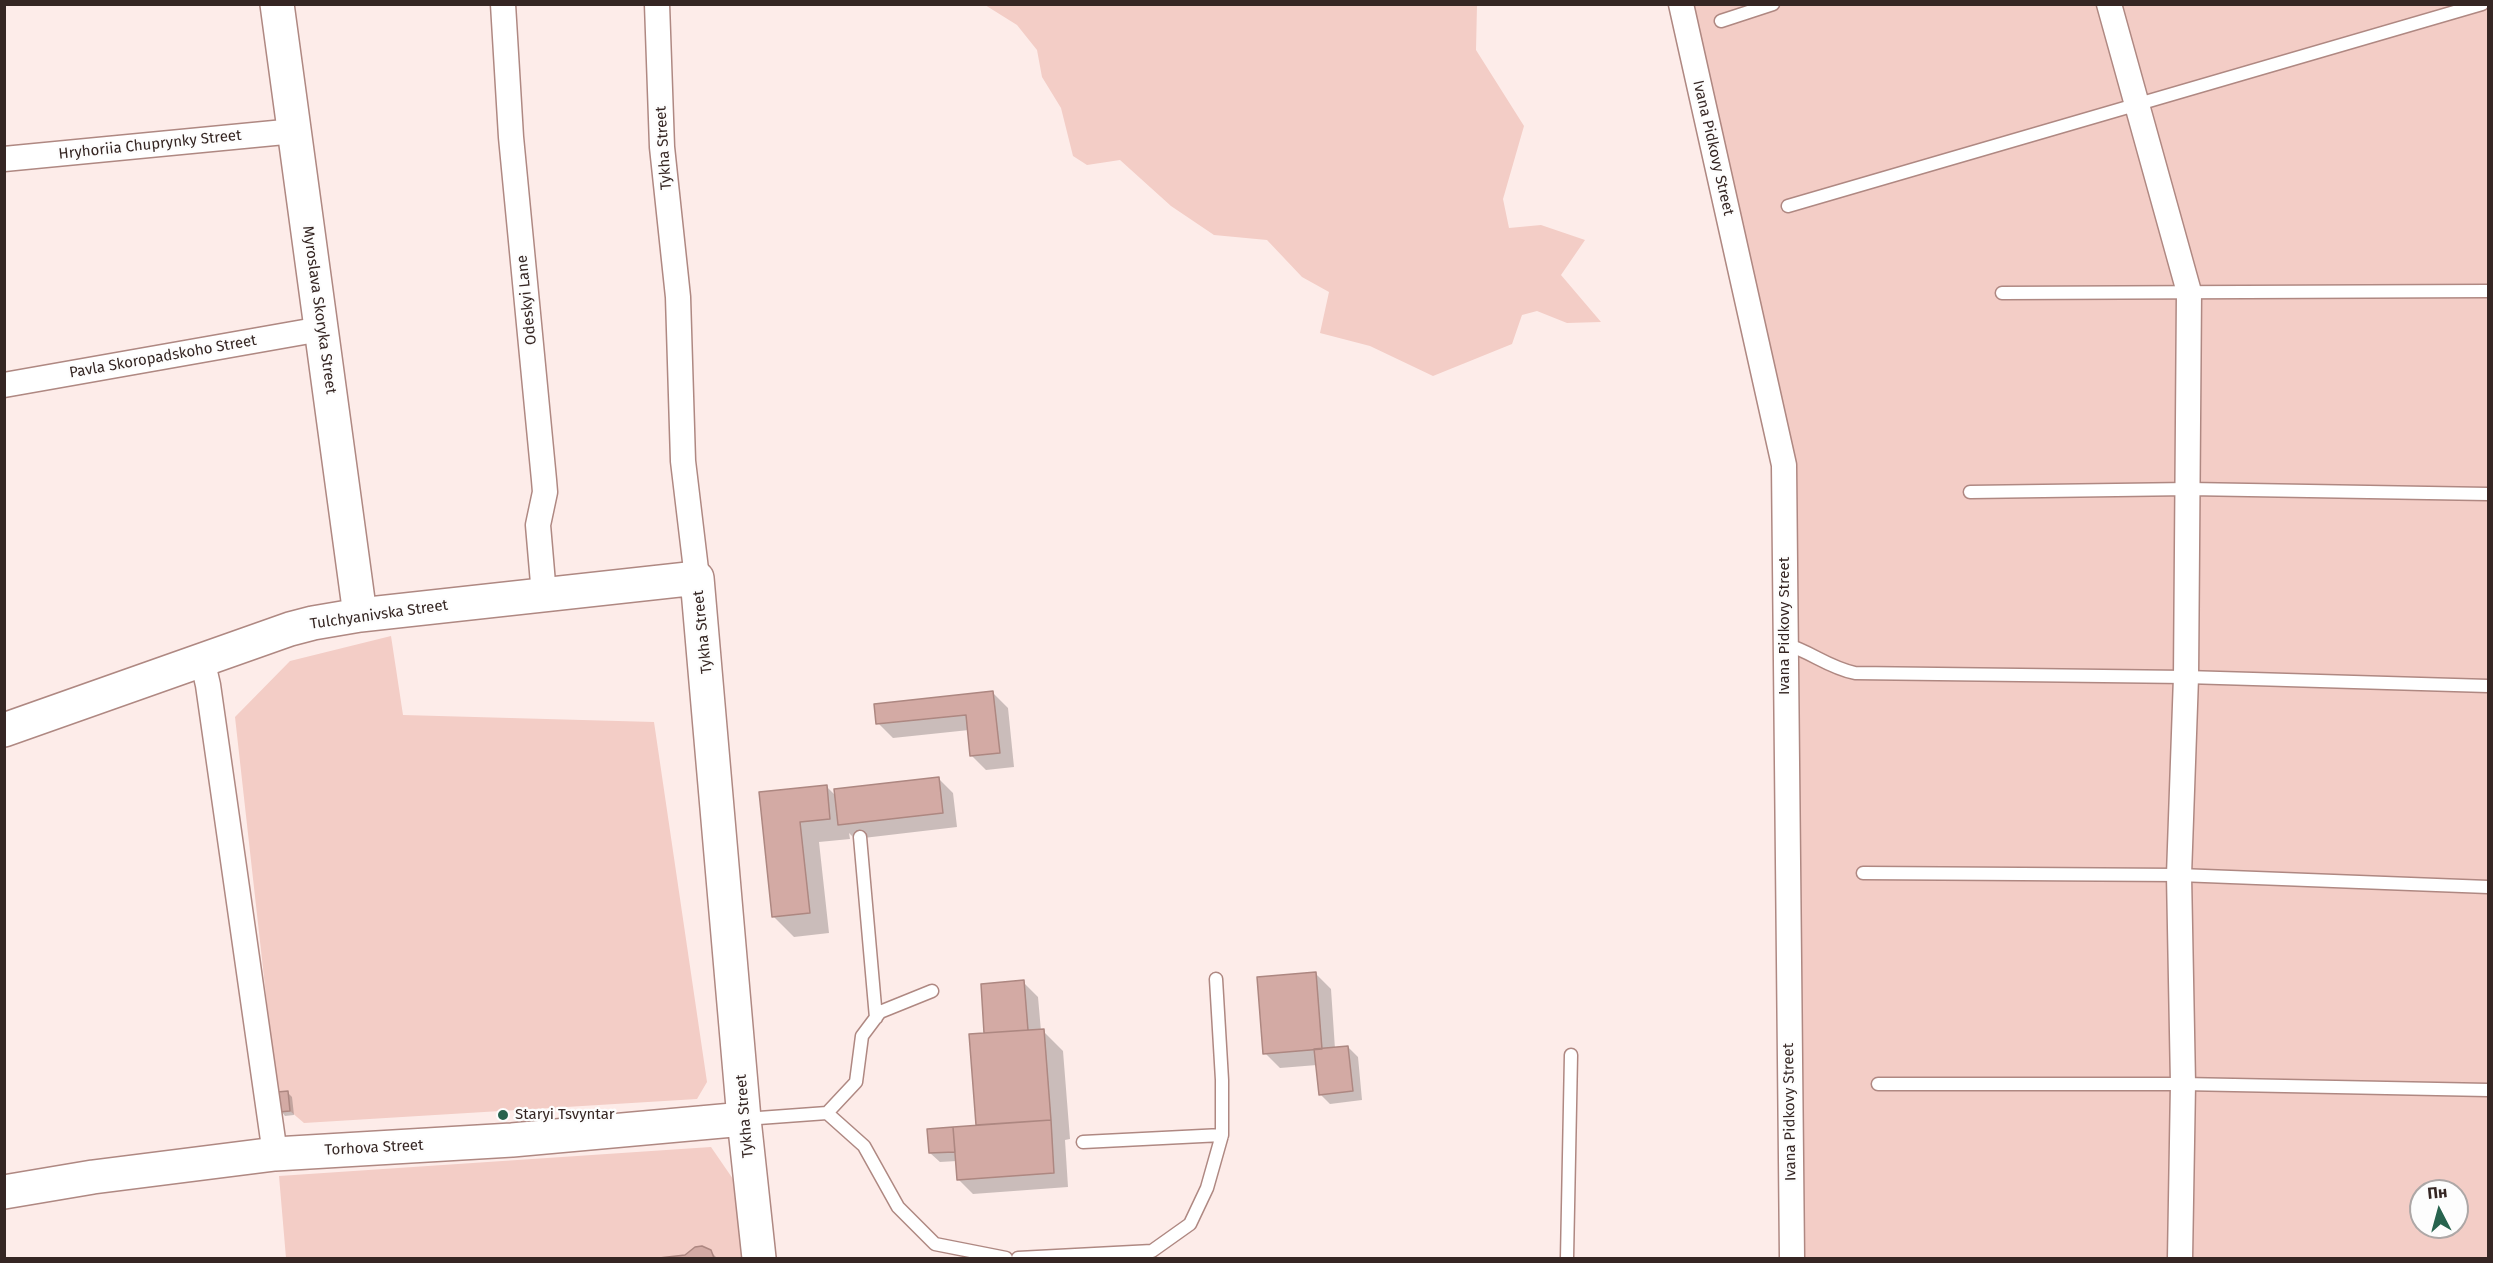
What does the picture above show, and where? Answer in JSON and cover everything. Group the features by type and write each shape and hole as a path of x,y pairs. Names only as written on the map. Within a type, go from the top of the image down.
{"street":[{"name":"Myroslava Skoryka Street","path":"278,4 360,615"},
{"name":"Odeskyi Lane","path":"503,4 511,137 545,492 538,525 544,595"},
{"name":"Tykha Street","path":"657,4 662,147 678,297 683,460 698,578 744,1119 759,1258"},
{"name":"Ivana Pidkovy Street","path":"1681,4 1784,465 1792,1258"},
{"path":"2109,4 2190,292 2186,677 2179,875 2183,1084 2180,1258"},
{"name":"Hryhoriia Chuprynky Street","path":"4,159 295,131"},
{"name":"Pavla Skoropadskoho Street","path":"4,385 321,329"},
{"name":"Tulchyanivska Street","path":"4,729 202,659 313,623 360,615 698,578"},
{"path":"202,659 208,685 275,1154"},
{"name":"Torhova Street","path":"4,1192 93,1177 275,1154 512,1140 744,1119"}],"lane":[{"path":"1721,21 1773,4"},
{"path":"1788,206 2482,4"},
{"path":"2002,293 2488,291"},
{"path":"1970,492 2189,489 2488,494"},
{"path":"1785,644 1799,648 1834,669 1855,673 2186,677 2488,686"},
{"path":"860,837 876,1018"},
{"path":"1863,873 2179,875 2488,886"},
{"path":"1018,1258 1152,1251 1190,1224 1207,1188 1222,1135 1222,1080 1216,979"},
{"path":"744,1119 827,1113 856,1082 862,1036 880,1012 932,991"},
{"path":"1567,1258 1571,1055"},
{"path":"1878,1084 2183,1084 2488,1090"},
{"path":"827,1113 864,1146 898,1207 935,1244 1006,1258"},
{"path":"1083,1142 1222,1135"}],"shaded area":[{"path":"985,5 1477,5 1476,50 1524,126 1503,199 1509,228 1541,225 1585,240 1561,275 1601,322 1567,323 1537,311 1522,315 1512,344 1433,376 1370,346 1320,333 1329,292 1302,277 1267,240 1214,235 1171,206 1120,160 1087,165 1073,156 1061,108 1042,77 1037,50 1017,25"},
{"path":"1691,5 2488,5 2488,1258 1799,1258 1796,468"},
{"path":"391,636 403,715 654,722 707,1082 697,1099 304,1123 290,1111 279,1112 235,717 290,661"},
{"path":"711,1147 733,1179 742,1258 286,1258 279,1176"}],"building":[{"path":"993,691 1000,753 970,756 966,715 876,724 874,704"},
{"path":"939,777 943,813 838,825 834,789"},
{"path":"827,785 830,819 800,822 810,913 772,917 759,792"},
{"path":"1316,972 1322,1049 1263,1054 1257,977"},
{"path":"1024,980 1028,1030 984,1033 981,984"},
{"path":"1044,1029 1051,1120 976,1125 969,1034"},
{"path":"1348,1046 1353,1091 1319,1095 1314,1049"},
{"path":"288,1091 290,1111 279,1112 277,1092"},
{"path":"1051,1120 1054,1173 957,1180 953,1127"},
{"path":"953,1127 955,1152 929,1153 927,1129"},
{"path":"702,1246 711,1250 714,1258 659,1258 685,1255 695,1247"}],"place":[{"name":"Staryi Tsvyntar","path":"503,1115"}]}
